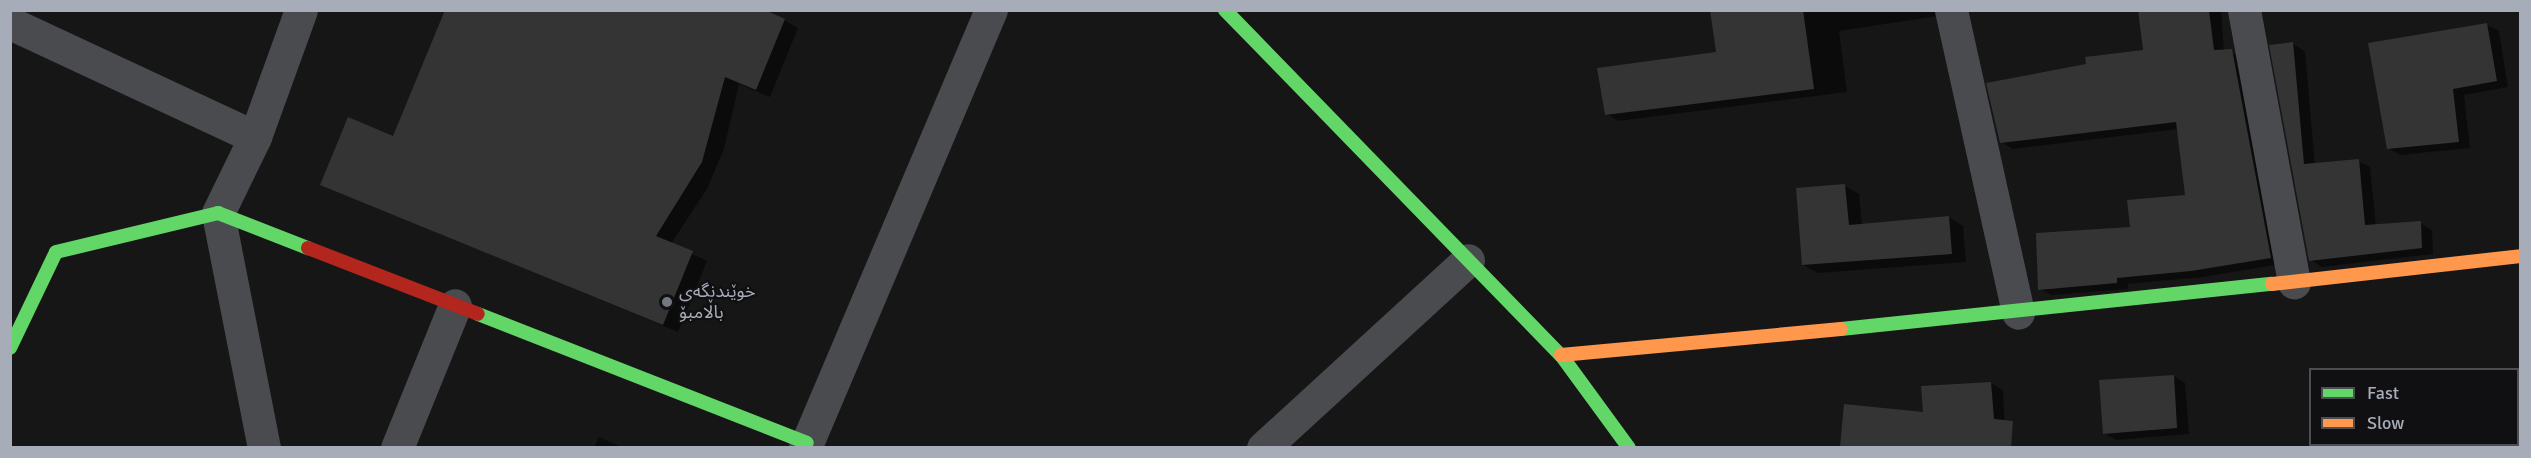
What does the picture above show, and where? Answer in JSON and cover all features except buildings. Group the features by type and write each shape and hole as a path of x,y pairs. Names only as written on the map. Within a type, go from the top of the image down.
{"street":[{"path":"264,447 219,213 255,137 301,10"},
{"path":"10,348 56,252 219,213 806,445 991,10"},
{"path":"1225,10 1561,355 1629,447"},
{"path":"1951,10 2018,313"},
{"path":"2244,10 2294,282"},
{"path":"10,23 255,137"},
{"path":"1561,355 2018,313 2520,256"},
{"path":"1263,447 1468,260"},
{"path":"397,447 455,305"}],"traffic: fast":[{"path":"1225,10 1561,355 1629,448"},
{"path":"10,348 56,252 218,213 308,248"},
{"path":"1841,329 2272,284"},
{"path":"478,314 807,443"}],"traffic: slow":[{"path":"2272,284 2520,256"},
{"path":"1561,355 1841,329"}],"traffic: jam":[{"path":"308,248 478,314"}],"place":[{"name":"خوێندنگەی باڵامبۆ","path":"667,302"}]}
